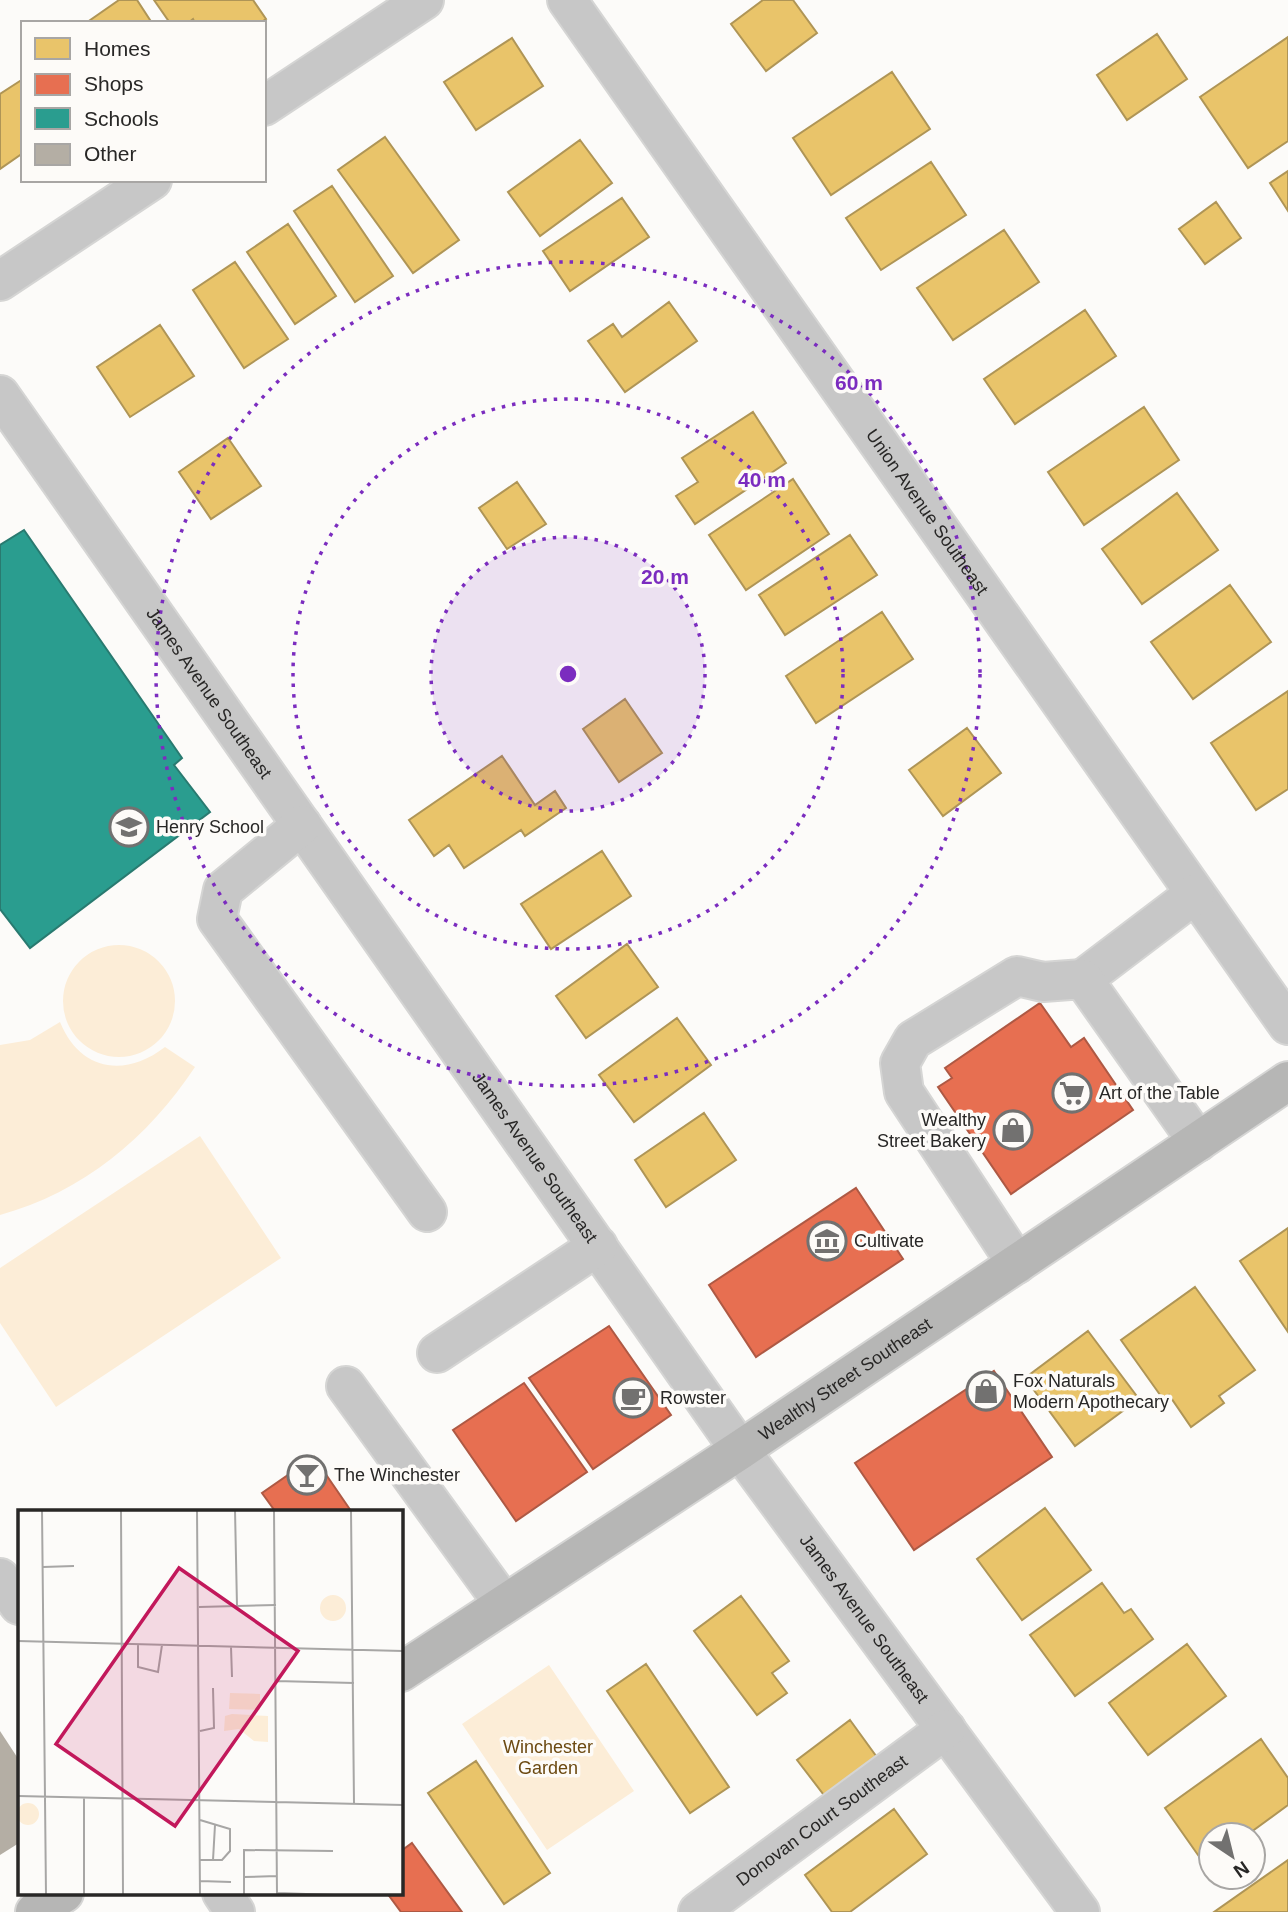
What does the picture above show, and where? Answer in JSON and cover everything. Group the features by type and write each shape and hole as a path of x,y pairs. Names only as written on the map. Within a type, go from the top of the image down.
{"main road":[{"name":"Wealthy Street Southeast","path":"402,1671 740,1450 1288,1082"},
{"path":"35,1912 61,1895"}],"street":[{"path":"266,105 424,0"},
{"name":"Union Avenue Southeast","path":"567,0 1288,1025"},
{"path":"0,281 149,182"},
{"name":"James Avenue Southeast","path":"0,395 740,1450 1080,1912"},
{"path":"302,825 223,890 217,919 427,1212"},
{"path":"1017,1264 904,1092 900,1063 913,1040 1017,976 1042,982 1083,979 1195,894"},
{"path":"1083,979 1198,1142"},
{"path":"437,1353 597,1247"},
{"path":"346,1386 504,1604"},
{"name":"Donovan Court Southeast","path":"698,1912 946,1729"},
{"path":"223,1895 235,1912"}],"green space":[{"path":"119,945 140,949 158,962 171,980 175,1001 171,1022 158,1040 140,1053 119,1057 98,1053 80,1040 67,1022 63,1001 67,980 80,962 98,949"},
{"path":"60,1022 79,1051 91,1060 119,1066 150,1057 165,1047 195,1067 156,1117 111,1159 59,1192 0,1215 0,1045 30,1040"},
{"path":"200,1136 281,1258 56,1407 0,1323 0,1268"},
{"name":"Winchester Garden","path":"549,1665 634,1791 547,1850 462,1724"}],"building: Homes":[{"path":"119,0 137,0 151,21 89,21"},
{"path":"154,0 253,0 266,19 263,21 169,21"},
{"path":"763,0 793,0 817,33 766,71 731,24"},
{"path":"1157,34 1187,79 1127,120 1097,75"},
{"path":"1288,37 1288,141 1248,168 1200,97"},
{"path":"512,38 543,86 476,130 444,82"},
{"path":"892,72 930,129 831,195 793,138"},
{"path":"21,80 21,154 0,169 0,94"},
{"path":"385,137 459,240 413,273 338,170"},
{"path":"580,140 612,183 540,236 508,192"},
{"path":"931,162 966,215 881,270 846,218"},
{"path":"1288,171 1288,211 1270,183"},
{"path":"332,186 393,276 355,302 294,211"},
{"path":"622,198 649,237 570,291 543,251"},
{"path":"1216,202 1241,238 1205,264 1179,229"},
{"path":"288,224 336,296 295,324 247,252"},
{"path":"1004,230 1039,282 953,340 917,288"},
{"path":"235,262 288,339 244,368 193,290"},
{"path":"669,302 697,341 625,392 588,341 613,324 622,337"},
{"path":"1085,310 1116,356 1015,424 984,379"},
{"path":"160,325 194,376 130,417 97,367"},
{"path":"1144,407 1179,460 1084,525 1048,472"},
{"path":"753,412 786,463 695,524 676,496 698,482 682,458"},
{"path":"228,438 261,486 211,519 179,472"},
{"path":"793,479 829,534 746,590 709,535"},
{"path":"517,482 546,524 507,549 479,508"},
{"path":"1177,493 1218,550 1142,604 1102,549"},
{"path":"850,535 877,575 785,635 759,595"},
{"path":"1230,585 1271,642 1193,699 1151,642"},
{"path":"882,612 913,659 816,723 786,676"},
{"path":"1288,691 1288,789 1256,810 1211,743"},
{"path":"625,699 662,753 619,782 583,729"},
{"path":"967,728 1001,773 943,816 909,770"},
{"path":"502,756 535,805 555,791 566,808 525,836 521,830 464,868 449,845 434,856 409,820"},
{"path":"602,851 631,896 551,949 521,904"},
{"path":"627,944 658,987 586,1038 556,996"},
{"path":"677,1018 711,1065 634,1122 599,1075"},
{"path":"704,1113 736,1160 666,1207 635,1160"},
{"path":"1288,1228 1288,1332 1240,1261"},
{"path":"1195,1287 1255,1370 1219,1396 1224,1403 1191,1427 1169,1395 1163,1399 1121,1340"},
{"path":"1088,1331 1139,1399 1075,1446 1025,1378"},
{"path":"1045,1508 1091,1570 1022,1620 977,1559"},
{"path":"1102,1583 1124,1613 1131,1609 1153,1639 1075,1696 1030,1635"},
{"path":"741,1596 789,1661 772,1673 787,1693 757,1715 694,1631"},
{"path":"1187,1644 1226,1696 1148,1755 1109,1703"},
{"path":"646,1664 729,1787 690,1813 607,1691"},
{"path":"850,1720 879,1760 827,1799 797,1760"},
{"path":"1261,1739 1288,1778 1288,1805 1266,1821 1197,1821 1197,1854 1165,1808"},
{"path":"476,1761 550,1873 504,1904 428,1793"},
{"path":"894,1809 927,1854 850,1912 832,1912 805,1875"},
{"path":"1288,1860 1288,1912 1214,1912 1244,1891 1267,1891 1267,1875"}],"building: Shops":[{"path":"1040,1003 1071,1047 1084,1038 1133,1110 1011,1194 938,1087 952,1078 945,1068"},
{"path":"856,1188 903,1259 756,1357 709,1285"},
{"path":"609,1326 671,1415 593,1469 529,1378"},
{"path":"994,1371 1052,1457 914,1550 855,1463"},
{"path":"524,1383 587,1472 516,1521 453,1430"},
{"name":"The Winchester","path":"314,1457 350,1510 274,1510 262,1493"},
{"path":"412,1843 462,1912 401,1912 388,1895 402,1895 402,1850"}],"building: Schools":[{"path":"24,530 182,758 174,765 210,812 30,948 0,909 0,545"}],"building: Other":[{"path":"0,1731 18,1758 18,1844 0,1855"}],"place":[{"name":"Henry School","path":"129,827"},
{"name":"Art of the Table","path":"1072,1093"},
{"name":"Wealthy Street Bakery","path":"1013,1130"},
{"name":"Cultivate","path":"827,1241"},
{"name":"Fox Naturals Modern Apothecary","path":"986,1391"},
{"name":"Rowster","path":"633,1398"},
{"name":"The Winchester","path":"307,1475"}]}
